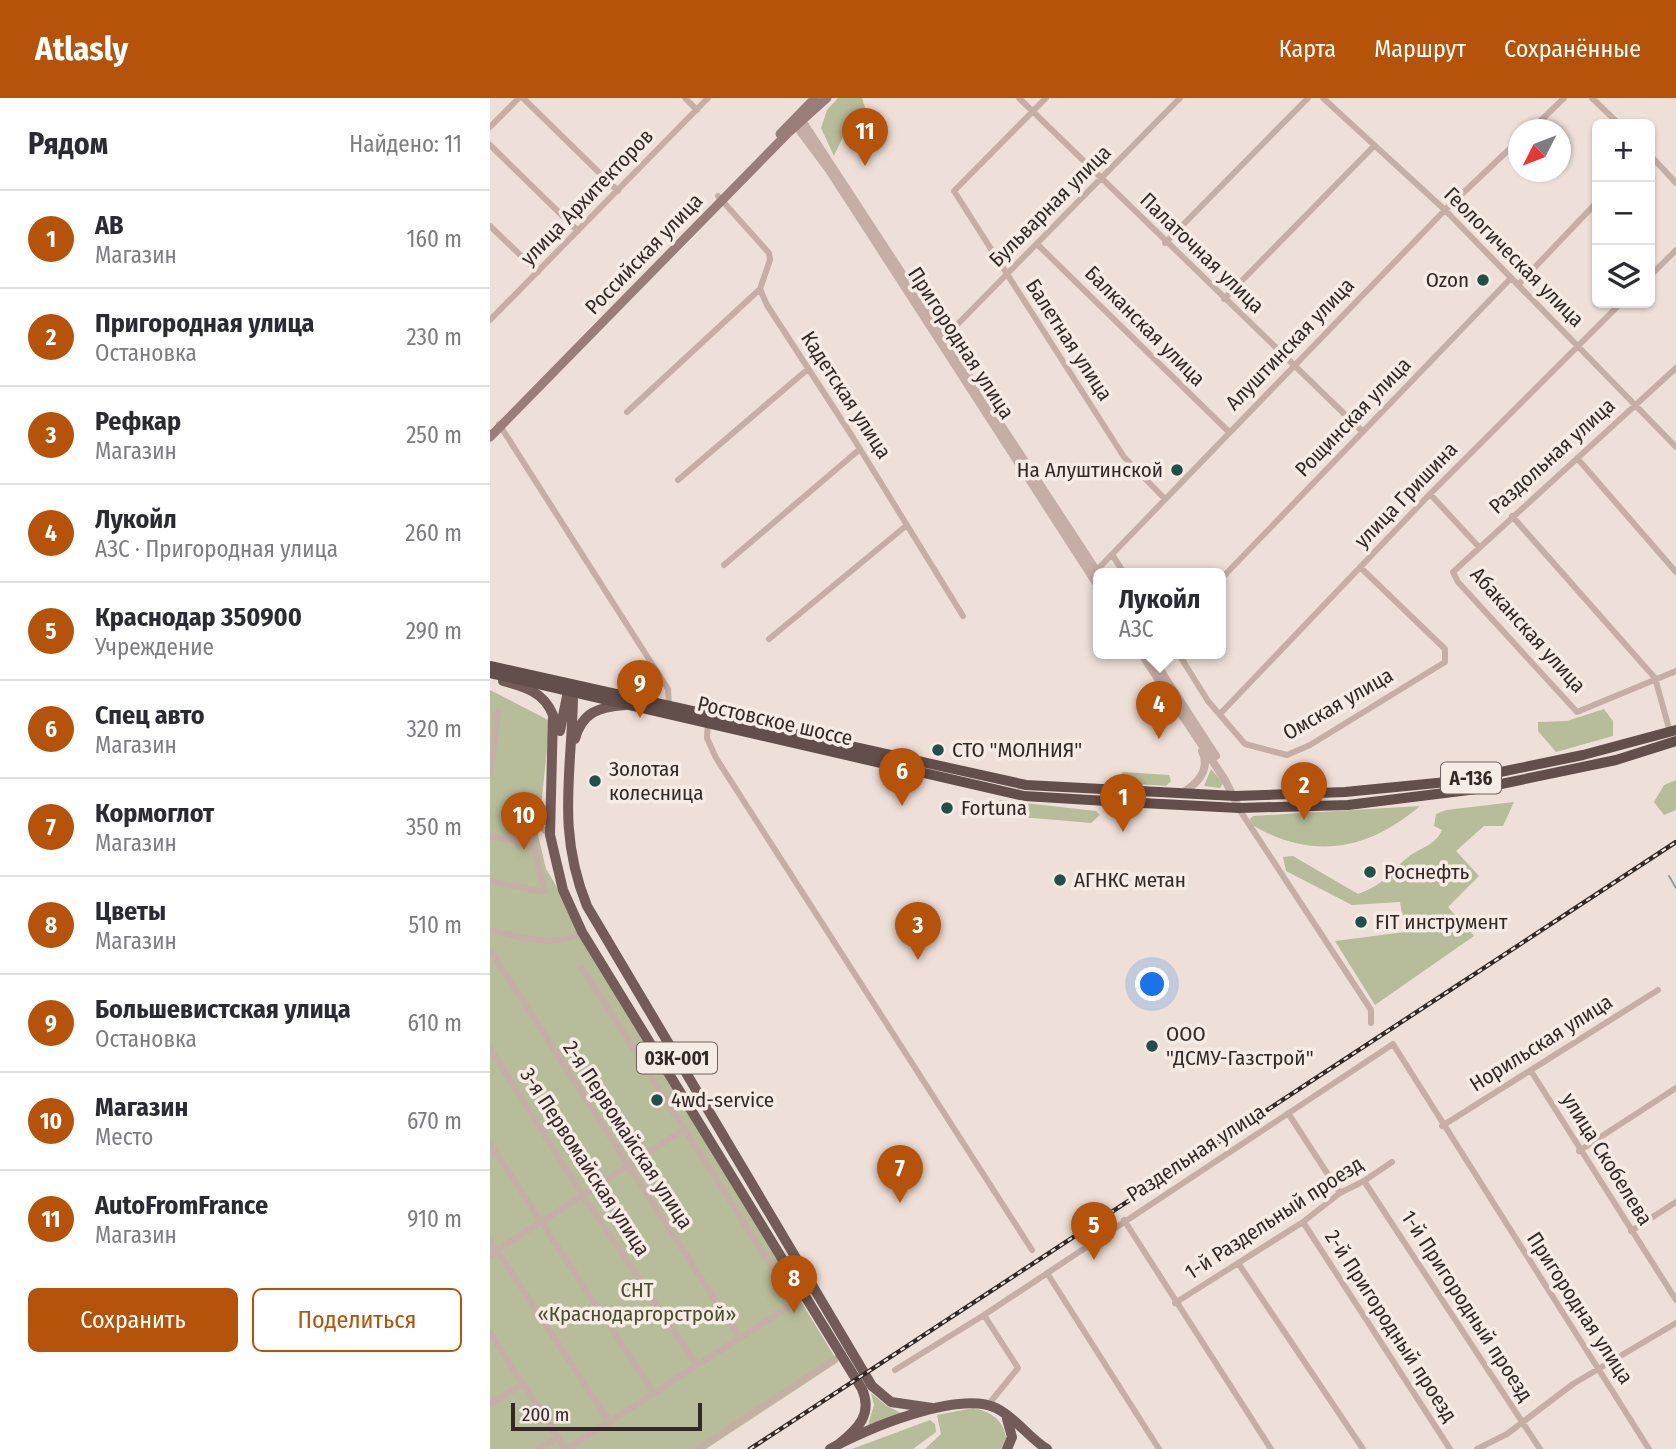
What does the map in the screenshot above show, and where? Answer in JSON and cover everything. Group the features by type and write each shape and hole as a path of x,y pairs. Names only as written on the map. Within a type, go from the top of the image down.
{"highway":[{"name":"Ростовское шоссе","path":"490,666 584,686 669,707 708,720 1024,796 1242,810 1348,805 1440,795 1584,767 1674,734"},
{"name":"Ростовское шоссе","path":"490,675 1026,785 1237,796 1345,792 1457,781 1674,734"}],"main road":[{"name":"Российская улица","path":"490,437 798,120 815,98"},
{"name":"Российская улица","path":"798,120 827,98"},
{"name":"Российская улица","path":"490,431 499,425"},
{"name":"А-136","path":"490,675 533,690"},
{"name":"А-136","path":"555,680 568,691"},
{"path":"568,691 584,686"},
{"name":"03К-001","path":"533,690 547,702 554,720 550,835 563,891 582,932 800,1299 862,1389 867,1403 863,1422 835,1446"},
{"name":"03К-001","path":"551,802 562,707 568,691"},
{"name":"03К-001","path":"568,691 573,700 566,827 569,852 587,906 872,1386 891,1402 932,1408"},
{"name":"03К-001","path":"570,759 576,734 587,715 599,708 626,705"},
{"name":"03К-001","path":"835,1446 932,1408 965,1402 988,1405 1004,1413"},
{"path":"1004,1413 1012,1437 1007,1449"},
{"path":"1004,1413 1047,1449"}],"street":[{"path":"490,127 521,98 618,191"},
{"path":"685,98 696,110"},
{"name":"улица Архитекторов","path":"490,320 708,98"},
{"name":"Палаточная улица","path":"1019,98 1165,243 1363,432"},
{"path":"1034,111 1046,98"},
{"name":"Бульварная улица","path":"942,340 1180,98"},
{"path":"1165,243 1308,98"},
{"name":"Геологическая улица","path":"1323,98 1444,210 1676,447"},
{"path":"1542,119 1564,98"},
{"path":"1592,98 1614,119"},
{"name":"Балетная улица","path":"1034,111 954,191 1124,457 1165,499"},
{"name":"Пригородная улица","path":"798,120 1093,570"},
{"path":"490,145 579,231"},
{"path":"1224,299 1374,146"},
{"name":"Алуштинская улица","path":"1100,568 1444,210 1508,150"},
{"path":"1655,160 1676,183"},
{"path":"627,412 760,289 770,260 769,253 720,198"},
{"path":"1518,285 1592,207"},
{"path":"490,226 538,272"},
{"name":"Балканская улица","path":"1037,244 1229,432"},
{"path":"1655,271 1676,250"},
{"name":"Рощинская улица","path":"1226,574 1511,278"},
{"name":"Кадетская улица","path":"760,289 963,617"},
{"name":"улица Гришина","path":"1220,714 1430,494 1617,308"},
{"name":"Раздольная улица","path":"1453,572 1478,546 1676,368"},
{"path":"678,480 808,369"},
{"path":"499,425 668,689 669,707"},
{"path":"724,565 860,449"},
{"path":"1577,458 1676,572"},
{"path":"1430,494 1478,546"},
{"path":"1512,516 1655,678 1674,734"},
{"path":"769,639 907,525"},
{"path":"1112,556 1120,568"},
{"name":"Омская улица","path":"1220,714 1245,744 1287,755 1310,745 1445,662 1445,649 1360,568"},
{"name":"Абаканская улица","path":"1453,572 1458,582 1577,712 1655,678"},
{"path":"1145,659 1237,796"},
{"path":"1153,659 1237,796 1242,810 1371,1010 1371,1023"},
{"path":"1182,659 1220,714"},
{"path":"1655,678 1676,671"},
{"path":"490,775 498,712"},
{"path":"708,720 707,738 716,758 1032,1250"},
{"path":"1182,793 1199,780 1205,765 1205,758 1195,736"},
{"path":"490,881 542,893 546,890 533,845 533,820 536,814 551,802"},
{"path":"533,820 550,835"},
{"path":"490,836 533,845"},
{"path":"490,930 529,939 559,942 582,932"},
{"name":"2-я Первомайская улица","path":"490,950 739,1337"},
{"path":"490,1333 566,1449 800,1299 685,1129 582,968"},
{"name":"Норильская улица","path":"1442,1126 1658,990"},
{"name":"Пригородная улица","path":"1393,1044 1442,1126 1649,1449"},
{"name":"Раздельная улица","path":"895,1370 984,1315 1393,1044"},
{"name":"3-я Первомайская улица","path":"490,1048 583,1196 698,1365"},
{"name":"улица Скобелева","path":"1531,1071 1579,1151 1676,1300"},
{"path":"1579,1151 1676,1088"},
{"path":"1288,1113 1339,1193"},
{"path":"493,1253 685,1129"},
{"path":"490,1144 654,1393"},
{"name":"1-й Раздельный проезд","path":"1175,1303 1303,1222 1339,1193 1364,1181 1392,1162"},
{"name":"1-й Пригородный проезд","path":"1364,1181 1540,1449"},
{"path":"1631,1231 1676,1202"},
{"path":"1124,1220 1271,1449"},
{"name":"2-й Пригородный проезд","path":"1303,1222 1450,1449"},
{"path":"490,1240 493,1253 609,1421"},
{"path":"1238,1263 1363,1449"},
{"path":"1047,1273 1160,1449"},
{"path":"984,1315 1018,1367 988,1405"},
{"path":"1477,1449 1507,1434 1573,1384 1600,1371 1676,1323"},
{"path":"697,1449 839,1357"},
{"path":"490,1404 523,1384"},
{"path":"539,1449 558,1437"}],"green space":[{"path":"838,98 862,98 866,111 847,128 834,156 821,128 827,110"},
{"name":"СНТ «Краснодаргорстрой»","path":"490,690 550,721 538,835 546,869 805,1296 800,1300 838,1362 706,1449 490,1449"},
{"path":"1604,709 1613,721 1613,736 1556,752 1538,731 1538,722 1567,721"},
{"path":"1211,769 1223,783 1220,788 1204,786"},
{"path":"1123,772 1169,775 1171,781 1166,786 1122,783 1118,777"},
{"path":"1676,780 1676,810 1664,815 1654,802 1664,785"},
{"path":"999,800 1096,811 1100,815 1091,823 1010,816"},
{"path":"1514,802 1503,826 1484,826 1456,851 1479,876 1448,907 1474,936 1375,1005 1335,941 1405,932 1400,902 1352,905 1286,871 1283,857 1293,856 1358,894 1380,883 1412,854 1439,836 1442,830 1434,826 1436,814 1446,810"},
{"path":"1420,806 1381,833 1340,846 1297,843 1252,825 1250,819 1253,816"},
{"path":"871,1393 903,1414 868,1425 874,1405"},
{"path":"973,1408 985,1411 999,1421 1006,1438 1001,1449 925,1449 941,1434 937,1415"},
{"path":"930,1420 935,1424 936,1432 913,1449 852,1449"}],"waterway":[{"path":"1669,876 1676,888"}],"railway":[{"path":"750,1449 1676,842"}],"place":[{"name":"AutoFromFrance","path":"865,166"},
{"name":"Ozon","path":"1483,280"},
{"name":"На Алуштинской","path":"1177,470"},
{"name":"Большевистская улица","path":"640,718"},
{"name":"Лукойл","path":"1159,739"},
{"name":"СТО \"МОЛНИЯ\"","path":"938,750"},
{"name":"Золотая колесница","path":"595,781"},
{"name":"Спец авто","path":"902,806"},
{"name":"Fortuna","path":"947,808"},
{"name":"Пригородная улица","path":"1304,820"},
{"name":"АВ","path":"1123,832"},
{"name":"Магазин","path":"524,850"},
{"name":"Роснефть","path":"1370,872"},
{"name":"АГНКС метан","path":"1060,880"},
{"name":"FIT инструмент","path":"1361,922"},
{"name":"Рефкар","path":"918,960"},
{"name":"ООО \"ДСМУ-Газстрой\"","path":"1152,1046"},
{"name":"4wd-service","path":"657,1100"},
{"name":"Кормоглот","path":"900,1203"},
{"name":"Краснодар 350900","path":"1094,1260"},
{"name":"Цветы","path":"794,1313"}]}
